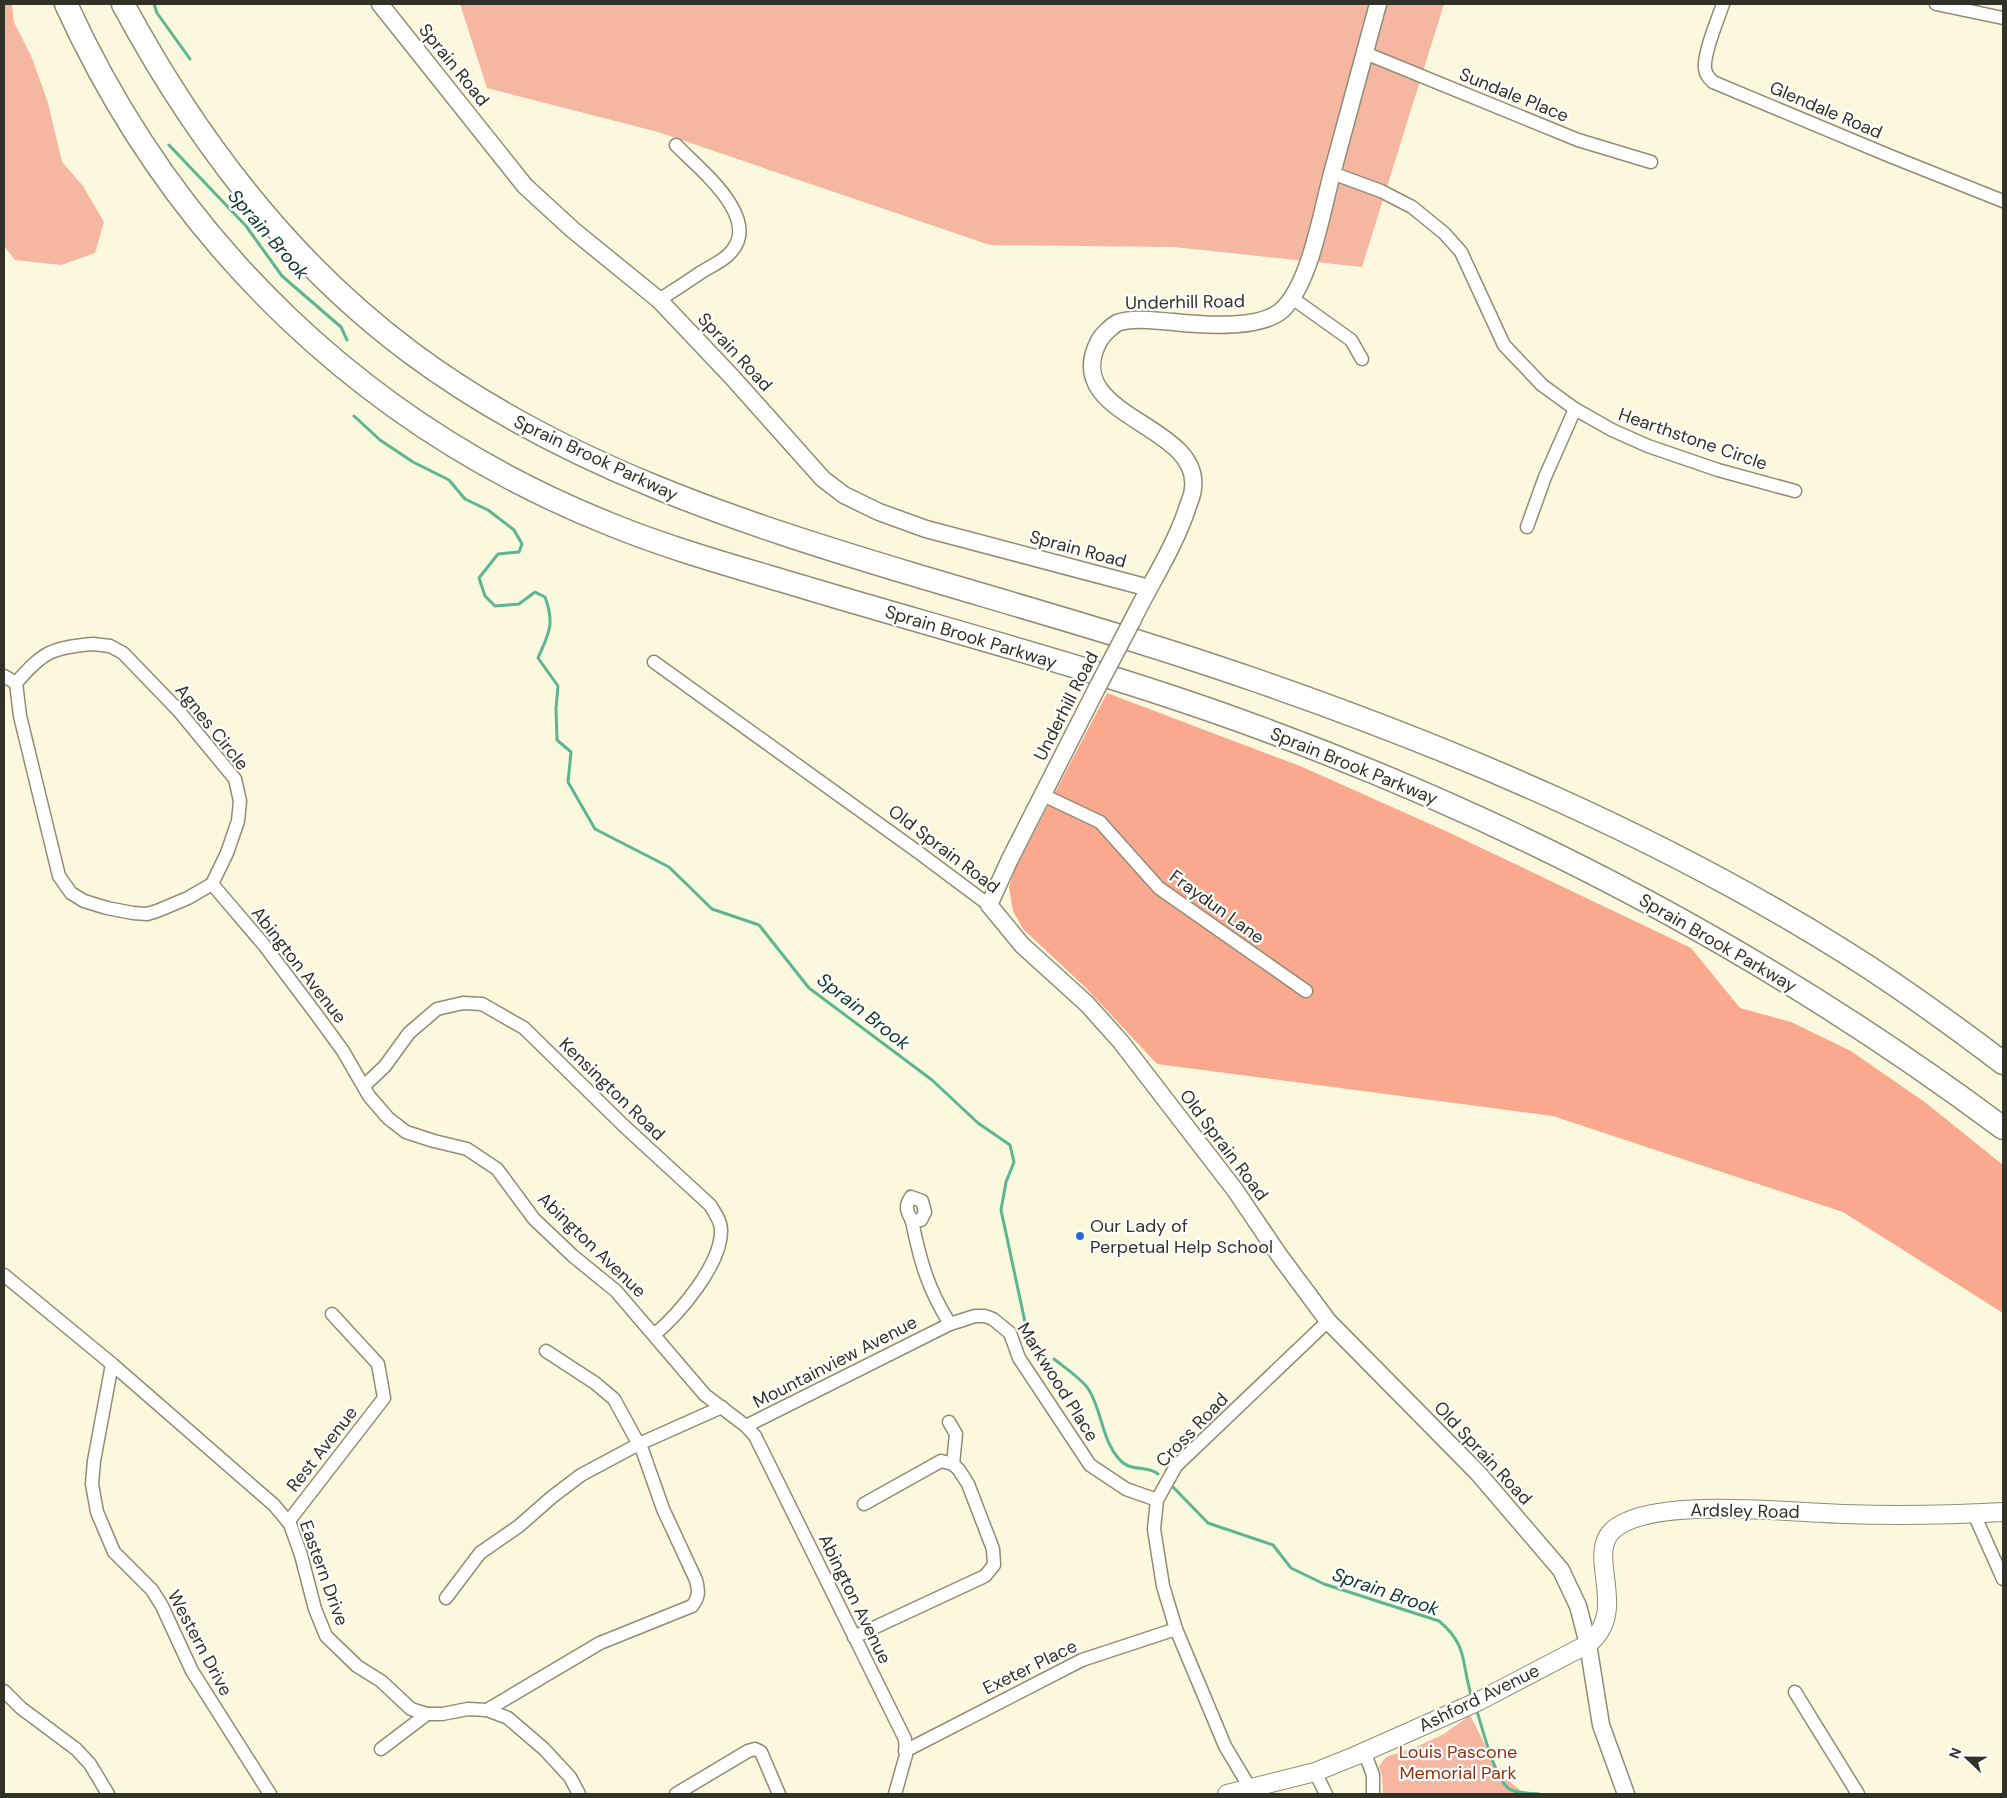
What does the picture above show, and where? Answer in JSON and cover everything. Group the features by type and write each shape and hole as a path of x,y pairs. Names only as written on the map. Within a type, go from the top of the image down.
{"highway":[{"name":"Sprain Brook Parkway","path":"66,4 101,76 141,143 186,206 235,266 289,320 347,371 409,418 474,459 543,495 648,539 1192,704 1310,747 1418,791 1584,868 1729,947 1860,1028 1925,1071 2003,1128"},
{"name":"Sprain Brook Parkway","path":"123,4 154,60 196,126 241,188 292,246 347,300 406,350 470,393 528,428 606,467 714,511 816,545 1114,634 1224,669 1361,719 1505,777 1638,838 1749,896 1865,965 1929,1008 2003,1062"}],"main road":[{"name":"Ardsley Road","path":"1588,1644 1599,1635 1606,1621 1608,1601 1604,1557 1606,1542 1612,1531 1635,1519 1660,1512 1699,1509 1842,1514 1952,1515 2003,1512"},
{"name":"Ashford Avenue","path":"1227,1794 1315,1772 1473,1704 1588,1644"}],"street":[{"name":"Sprain Road","path":"380,4 524,186 573,230 659,300 732,377 823,479 844,495 879,512 926,529 1149,588"},
{"name":"Underhill Road","path":"989,905 1042,794 1183,522 1194,488 1191,469 1187,459 1174,447 1113,404 1096,385 1093,380 1092,366 1100,339 1116,324 1127,321 1150,320 1230,324 1266,320 1282,311 1296,292 1305,270 1378,4"},
{"name":"Glendale Road","path":"1723,4 1705,60 1705,69 1708,77 1713,82 2003,201"},
{"path":"1936,4 2003,18"},
{"name":"Sundale Place","path":"1365,53 1578,140 1651,162"},
{"path":"659,300 728,256 738,240 739,219 734,208 725,195 676,145"},
{"name":"Hearthstone Circle","path":"1332,174 1381,192 1412,207 1444,233 1461,252 1504,345 1542,385 1575,409 1612,430 1648,446 1718,470 1795,491"},
{"path":"1292,298 1352,340 1362,359"},
{"path":"1527,526 1575,409"},
{"name":"Agnes Circle","path":"16,682 37,660 59,648 93,644 110,646 123,652 178,710 234,779 240,801 238,821 227,854 212,884"},
{"name":"Old Sprain Road","path":"654,662 989,905 1022,945 1087,1004 1121,1042 1235,1190 1279,1255 1328,1321 1478,1473 1561,1570 1578,1606 1588,1644 1601,1726 1626,1794"},
{"path":"4,676 16,682 20,716 59,876 71,893 84,901 107,908 147,914 188,898 212,884"},
{"name":"Fraydun Lane","path":"1042,794 1100,822 1159,888 1306,991"},
{"name":"Abington Avenue","path":"212,884 264,945 316,1014 343,1051 364,1086 388,1118 406,1132 467,1149 497,1169 534,1219 573,1256 616,1291 705,1395 722,1407"},
{"name":"Kensington Road","path":"364,1086 385,1066 409,1033 437,1009 463,1003 482,1004 524,1028 623,1125 710,1205 717,1217 721,1229 711,1268 671,1321 654,1335"},
{"path":"912,1221 919,1259 934,1299 950,1324"},
{"name":"Eastern Drive","path":"4,1275 112,1364 274,1505 288,1522 301,1555 315,1609 326,1636 357,1666 381,1681 411,1708 427,1714"},
{"name":"Rest Avenue","path":"288,1522 384,1398 378,1364 332,1314"},
{"name":"Markwood Place","path":"950,1324 975,1316 985,1316 992,1319 1010,1334 1020,1358 1090,1465 1126,1489 1141,1496 1157,1500"},
{"name":"Cross Road","path":"1250,1788 1225,1746 1176,1629 1163,1586 1154,1529 1157,1500 1176,1466 1328,1321"},
{"name":"Mountainview Avenue","path":"722,1407 746,1426 950,1324"},
{"path":"487,1710 600,1643 692,1606 698,1598 699,1591 696,1580 663,1508 639,1444 614,1399 595,1383 546,1351"},
{"name":"Western Drive","path":"112,1364 94,1461 92,1484 97,1512 114,1552 152,1590 162,1606 192,1671 270,1794"},
{"path":"446,1598 480,1553 519,1526 580,1475 639,1444 722,1407"},
{"path":"949,1422 956,1434 953,1464"},
{"name":"Abington Avenue","path":"746,1426 755,1436 905,1739 905,1751 896,1794"},
{"path":"854,1637 985,1576 994,1565 993,1549 968,1484 953,1464 942,1461 864,1504"},
{"path":"1974,1514 2003,1579"},
{"name":"Exeter Place","path":"905,1751 1082,1660 1176,1629"},
{"path":"4,1691 21,1708 76,1748 90,1764 108,1794"},
{"path":"1794,1692 1858,1794"},
{"path":"381,1749 427,1714 442,1714 468,1709 487,1710 508,1718 544,1749 570,1777 579,1794"},
{"path":"676,1794 748,1751 755,1749 761,1752 779,1794"},
{"path":"1364,1751 1373,1774 1374,1794"},
{"path":"1315,1772 1326,1794"}],"green space":[{"path":"4,4 12,4 14,22 32,58 48,103 62,162 83,186 104,222 95,253 61,265 15,260 4,246"},
{"path":"460,4 1444,4 1362,267 1174,247 990,245 658,132 487,88"},
{"name":"Louis Pascone Memorial Park","path":"1470,1715 1499,1773 1525,1794 1383,1794 1382,1776 1379,1766 1386,1757 1416,1747 1444,1734"}],"shaded area":[{"path":"1107,693 1300,766 1448,832 1691,948 1740,1008 1791,1022 1851,1051 1926,1103 2003,1165 2003,1313 1843,1212 1553,1116 1157,1064 1086,988 1023,929 1013,911 1009,887 1016,867"}],"waterway":[{"name":"Sprain Brook","path":"154,4 157,13 190,59"},
{"name":"Sprain Brook","path":"169,145 246,226 282,276 341,327 347,340"},
{"name":"Sprain Brook","path":"354,416 380,440 413,462 449,480 465,499 488,510 514,530 522,544 519,552 498,554 479,578 485,596 495,606 519,604 535,592 545,597 550,614 550,622 545,642 538,658 558,686 556,708 557,740 571,752 568,782 595,829 669,867 712,909 759,925 809,988 932,1080 978,1123 1010,1145 1014,1162 1006,1182 1001,1210 1025,1322"},
{"name":"Sprain Brook","path":"1054,1359 1078,1378 1089,1390 1097,1407 1109,1444 1120,1460 1129,1466 1154,1471 1158,1474"},
{"name":"Sprain Brook","path":"1173,1487 1208,1523 1273,1545 1291,1568 1324,1584 1439,1621 1449,1630 1460,1647 1472,1698"},
{"name":"Sprain Brook","path":"1476,1708 1489,1751 1503,1782 1508,1788 1515,1791 1539,1794"}],"place":[{"name":"Our Lady of Perpetual Help School","path":"1080,1236"}]}
